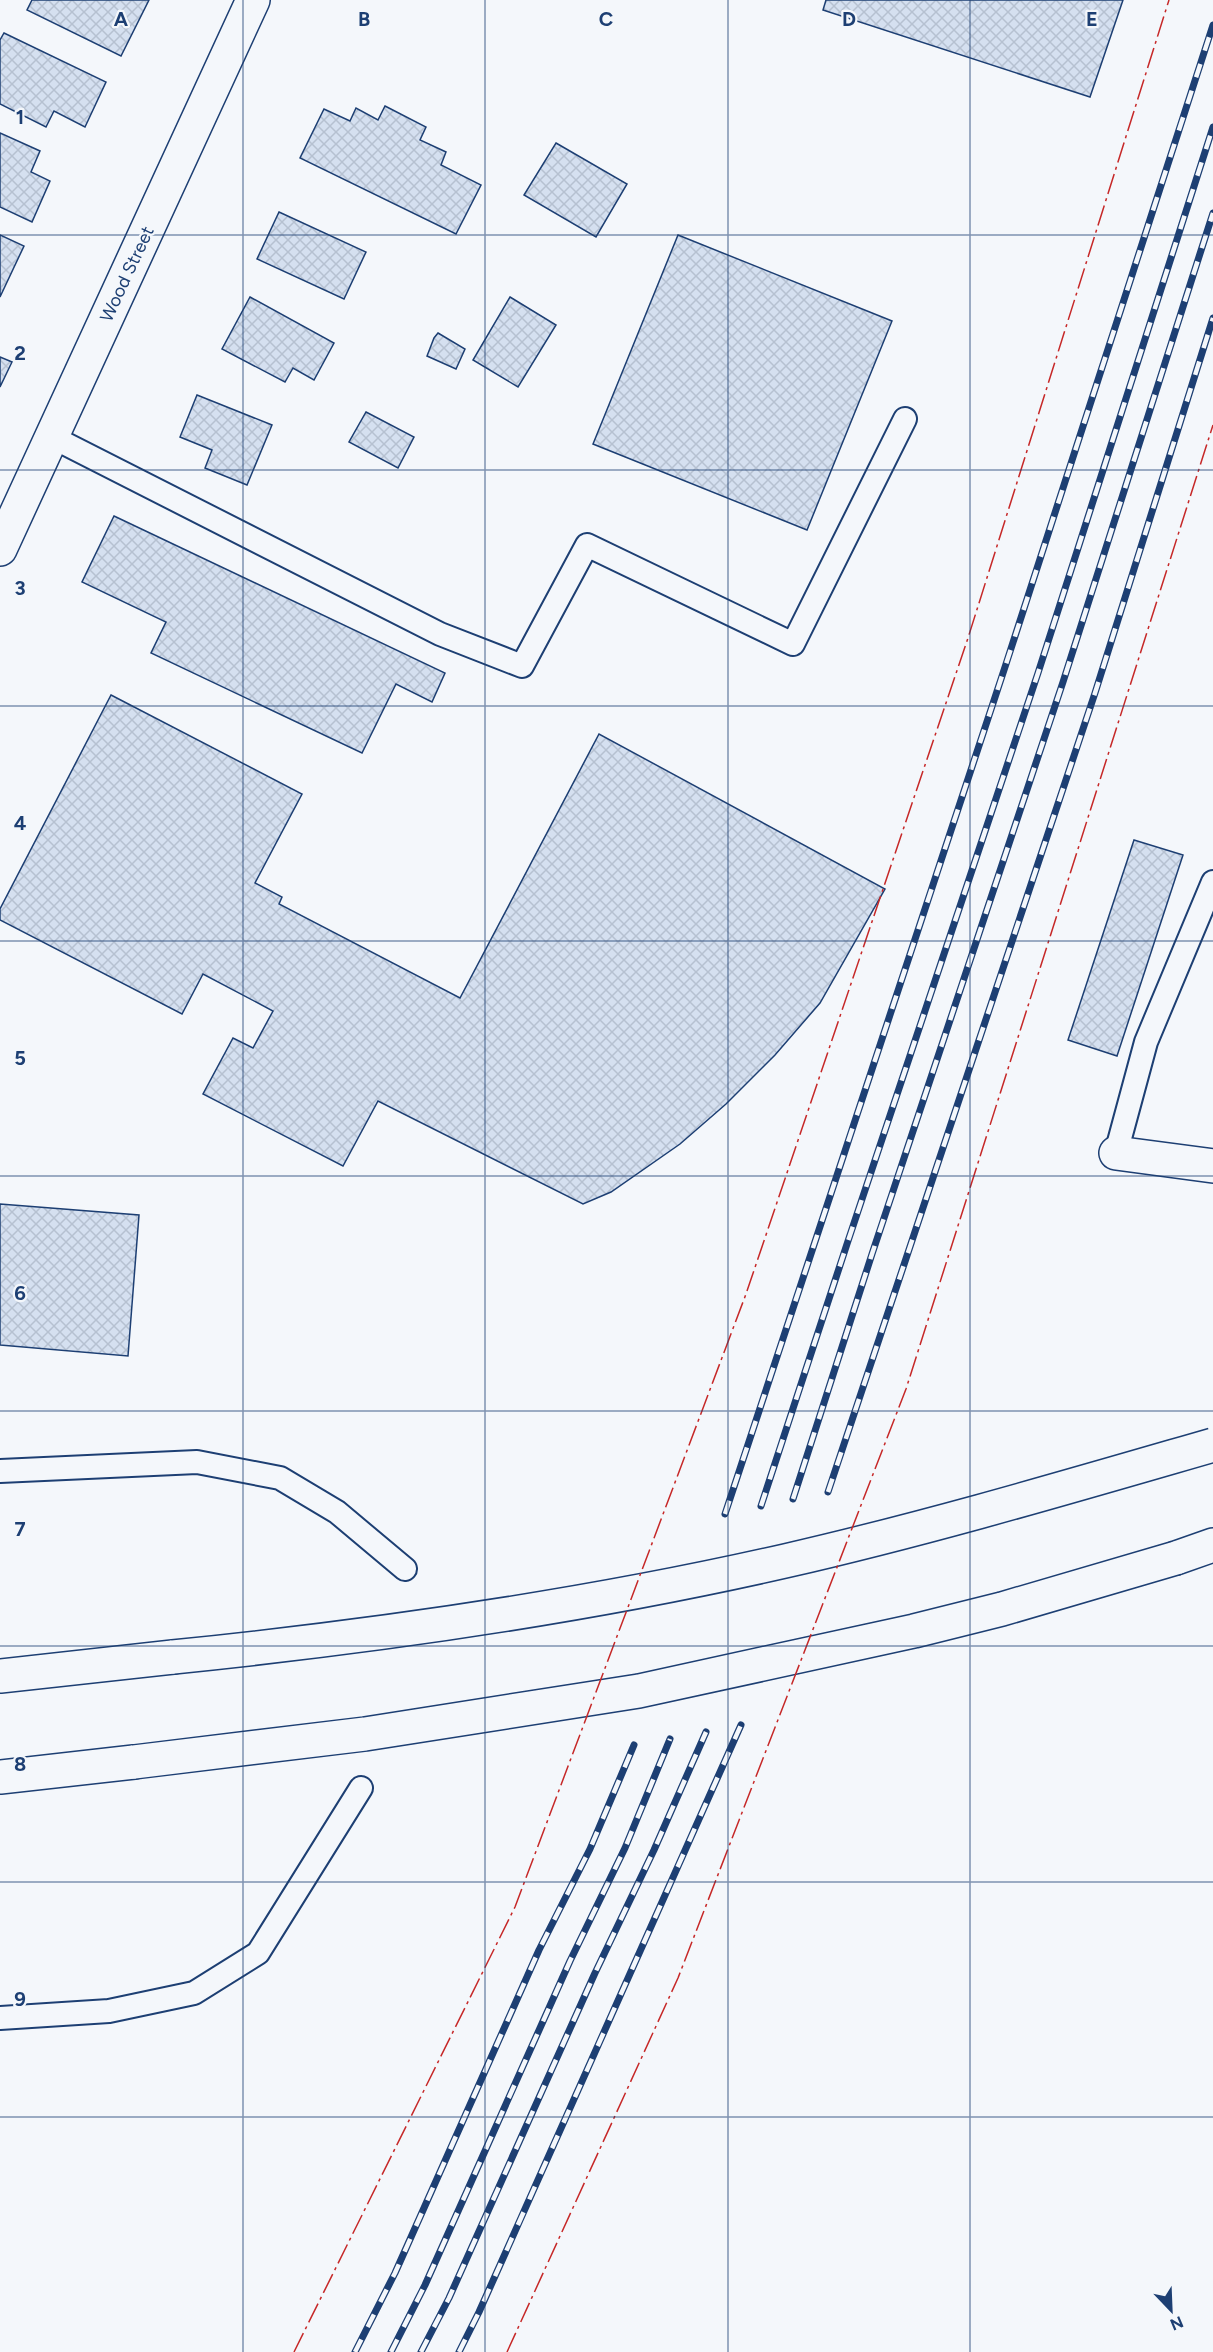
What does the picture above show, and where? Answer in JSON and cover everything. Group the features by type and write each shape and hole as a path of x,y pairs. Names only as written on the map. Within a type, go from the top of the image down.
{"main road":[{"name":"Wood Street","path":"0,549 253,0"},
{"path":"1116,1153 1213,1166"},
{"path":"0,1676 334,1640 605,1598 871,1541 1042,1495 1213,1445"},
{"path":"0,1777 365,1734 639,1691 824,1653 936,1626 1014,1606 1213,1545"}],"lane":[{"path":"51,437 440,634 522,666 587,545 793,644 905,419"},
{"path":"1116,1153 1146,1042 1213,882"},
{"path":"0,1471 197,1462 280,1478 337,1512 405,1569"},
{"path":"0,2018 109,2010 194,1993 258,1953 361,1788"}],"building":[{"path":"32,0 149,0 121,56 27,10"},
{"path":"826,0 1123,0 1090,97 823,10"},
{"path":"4,33 106,82 85,127 54,111 46,127 0,104 0,40"},
{"path":"385,106 426,127 420,140 446,152 441,165 481,185 456,234 300,158 324,109 350,121 356,108 378,120"},
{"path":"0,133 40,151 31,172 50,181 32,222 0,207"},
{"path":"556,143 627,184 596,237 524,195"},
{"path":"279,212 366,252 344,299 257,259"},
{"path":"0,235 24,246 0,297"},
{"path":"678,235 892,321 807,530 593,444"},
{"path":"250,297 334,343 314,380 293,368 285,382 222,349"},
{"path":"510,297 556,325 518,387 473,360"},
{"path":"438,333 465,349 456,369 427,356"},
{"path":"0,357 12,362 0,387"},
{"path":"197,395 272,425 247,485 205,468 212,450 180,437"},
{"path":"366,412 414,437 398,468 349,442"},
{"path":"114,516 445,673 432,702 396,684 362,753 151,653 166,622 82,582"},
{"path":"111,695 302,794 255,883 282,897 279,904 460,998 599,734 885,889 820,1003 775,1055 726,1104 680,1144 611,1192 583,1204 378,1101 343,1166 203,1094 233,1038 253,1048 273,1011 203,974 182,1014 0,920 0,909"},
{"path":"1134,840 1183,855 1117,1056 1068,1040"},
{"path":"0,1204 139,1215 128,1356 0,1345"}],"railway":[{"path":"725,1514 1006,664 1213,25"},
{"path":"761,1506 1038,673 1213,127"},
{"path":"793,1499 872,1254 1063,682 1213,213"},
{"path":"828,1492 1095,693 1213,318"},
{"path":"459,2352 479,2312 741,1725"},
{"path":"421,2352 449,2298 706,1732"},
{"path":"391,2352 425,2285 570,1961 625,1848 670,1739"},
{"path":"355,2352 395,2273 539,1950 590,1849 634,1745"}],"power":[{"path":"294,2352 515,1907 746,1294 968,638 1169,0"},
{"path":"507,2352 678,1978 906,1389 1213,425"}]}
